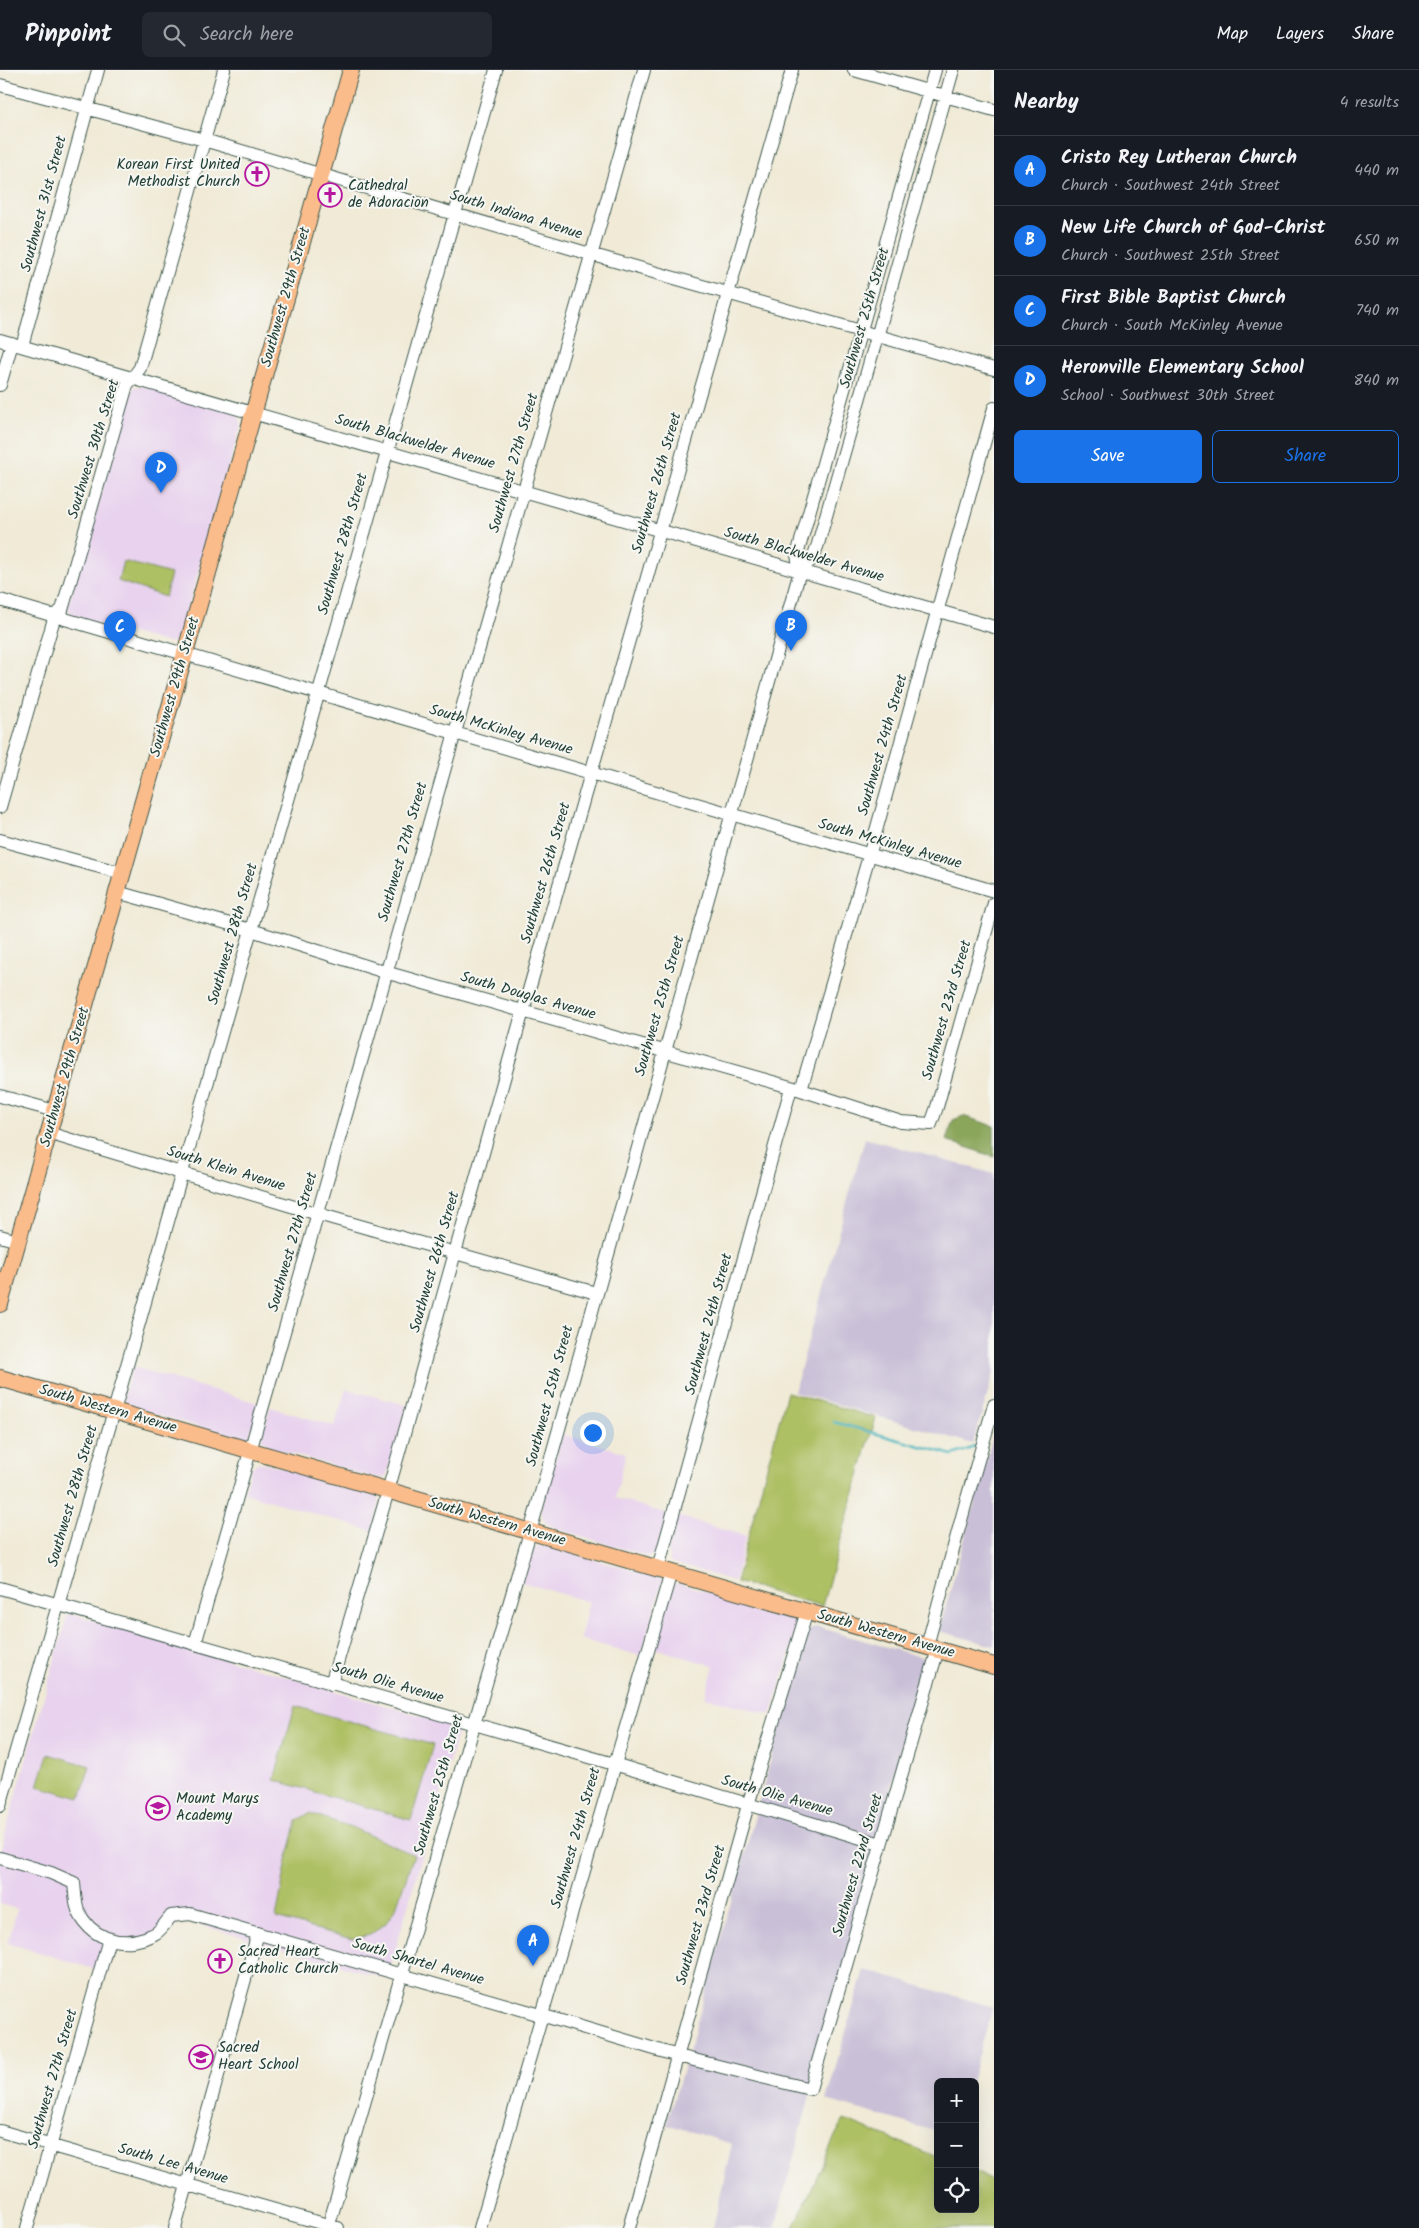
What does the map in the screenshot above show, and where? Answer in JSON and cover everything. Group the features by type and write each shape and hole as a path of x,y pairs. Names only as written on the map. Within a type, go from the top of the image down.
{"main road":[{"name":"Southwest 29th Street","path":"0,1304 350,70"},
{"name":"South Western Avenue","path":"0,1378 994,1666"}],"street":[{"name":"Southwest 31st Street","path":"0,385 11,343 87,110 98,70"},
{"name":"Southwest 30th Street","path":"0,807 55,615 62,610 127,385 140,368 224,70"},
{"name":"Southwest 28th Street","path":"0,1806 59,1605 496,70"},
{"name":"Southwest 27th Street","path":"195,1644 252,1451 386,972 644,70"},
{"name":"Southwest 26th Street","path":"331,1684 388,1491 454,1253 792,70"},
{"path":"854,70 994,110"},
{"name":"Southwest 25th Street","path":"331,2227 401,1974 530,1532 800,571 797,556 935,70"},
{"name":"Southwest 25th Street","path":"800,571 813,558 818,544 953,70"},
{"name":"South Indiana Avenue","path":"0,85 204,140 590,254 994,369"},
{"name":"South Blackwelder Avenue","path":"11,343 994,627"},
{"name":"Southwest 24th Street","path":"480,2228 614,1764 664,1570 796,1089 869,856 994,408"},
{"name":"South McKinley Avenue","path":"0,600 869,856 994,891"},
{"path":"1,843 122,873"},
{"name":"South Douglas Avenue","path":"117,892 251,930 386,972 796,1089 901,1122 931,1124"},
{"name":"Southwest 23rd Street","path":"931,1124 994,903"},
{"path":"0,1096 55,1111"},
{"name":"South Klein Avenue","path":"48,1133 318,1214 596,1293"},
{"path":"0,1236 18,1241"},
{"name":"Southwest 22nd Street","path":"810,2089 881,1844 932,1648 966,1502 994,1405"},
{"name":"South Olie Avenue","path":"0,1588 614,1764 881,1844"},
{"name":"Southwest 23rd Street","path":"629,2228 748,1805 807,1611"},
{"name":"South Shartel Avenue","path":"0,1858 51,1873 74,1883 77,1908 86,1924 109,1939 122,1942 138,1940 155,1934 172,1916 190,1914 678,2056 810,2089"},
{"path":"175,2228 258,1933"},
{"name":"Southwest 27th Street","path":"27,2228 109,1939"},
{"name":"South Lee Avenue","path":"0,2131 331,2227"}],"shaded area":[{"path":"143,386 234,412 239,417 241,424 179,638 168,643 72,616 68,607 132,390 134,387"},
{"path":"865,1138 994,1174 994,1372 973,1444 794,1392"},
{"path":"133,1367 261,1404 248,1438 242,1439 130,1407 125,1402 124,1395"},
{"path":"346,1389 407,1405 385,1477 375,1478 272,1448 261,1439 270,1407 334,1426"},
{"path":"994,1432 994,1646 939,1631"},
{"path":"562,1434 626,1453 615,1498 668,1514 656,1555 646,1556 559,1529 546,1523 541,1512"},
{"path":"257,1463 265,1463 376,1495 379,1503 372,1531 244,1493 251,1469"},
{"path":"677,1516 746,1536 734,1581 670,1562 668,1551"},
{"path":"539,1546 547,1546 663,1579 641,1656 580,1639 589,1602 522,1582 531,1554"},
{"path":"677,1583 793,1616 796,1632 771,1715 705,1697 714,1666 654,1648 671,1587"},
{"path":"68,1613 459,1727 387,1979 184,1920 152,1942 117,1947 107,1973 8,1943 17,1909 0,1904 0,1852"},
{"path":"817,1627 925,1658 775,2228 713,2228 732,2144 666,2124 691,2044 807,1631"},
{"path":"864,1970 993,2007 972,2078 934,2078 934,2131 826,2100"}],"green space":[{"path":"123,561 171,574 165,597 118,581"},
{"path":"963,1116 994,1126 994,1157 946,1140 953,1120"},
{"path":"787,1392 876,1418 872,1431 834,1422 871,1433 822,1606 736,1582"},
{"path":"295,1706 433,1745 411,1820 274,1780"},
{"path":"48,1754 90,1766 80,1798 38,1786"},
{"path":"309,1813 351,1827 414,1855 395,1910 387,1922 370,1935 352,1939 276,1918 287,1860 297,1821"},
{"path":"844,2120 934,2155 934,2213 979,2213 979,2174 994,2181 994,2228 794,2228"}],"waterway":[{"path":"834,1422 953,1455 977,1446"}],"place":[{"name":"Korean First United Methodist Church","path":"257,174"},
{"name":"Cathedral de Adoracion","path":"330,195"},
{"name":"Heronville Elementary School","path":"161,493"},
{"name":"New Life Church of God-Christ","path":"791,651"},
{"name":"First Bible Baptist Church","path":"120,652"},
{"name":"Mount Marys Academy","path":"158,1808"},
{"name":"Sacred Heart Catholic Church","path":"220,1961"},
{"name":"Cristo Rey Lutheran Church","path":"533,1966"},
{"name":"Sacred Heart School","path":"201,2057"}]}
